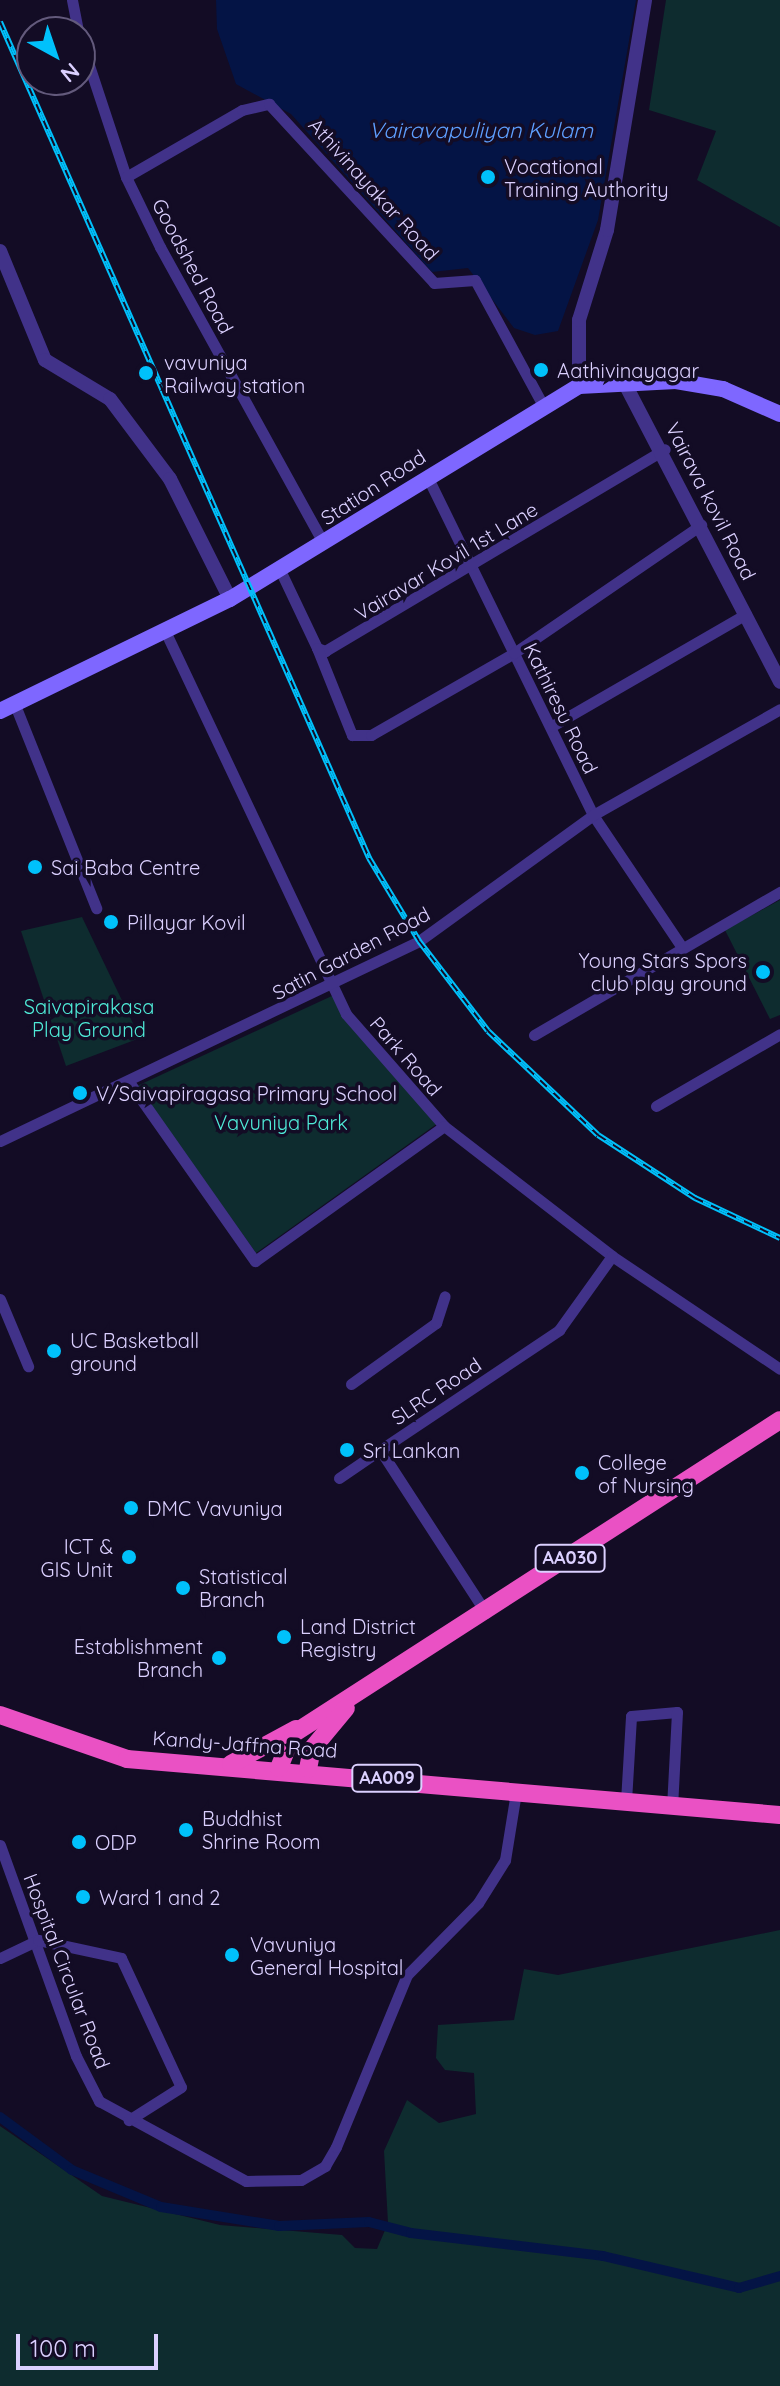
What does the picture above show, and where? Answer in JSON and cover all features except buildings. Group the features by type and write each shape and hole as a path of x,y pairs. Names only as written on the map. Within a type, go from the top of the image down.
{"highway":[{"name":"AA030","path":"279,1768 293,1734 486,1614 780,1420"},
{"name":"AA030","path":"308,1769 322,1733 359,1694"},
{"name":"Kandy-Jaffna Road","path":"0,1715 127,1759 308,1769 516,1792 780,1815"},
{"path":"228,1766 321,1715"}],"main road":[{"name":"Station Road","path":"8,708 230,599 543,405 579,386 624,382 723,389 780,414"}],"street":[{"path":"579,386 579,320 610,218 645,0"},
{"name":"Goodshed Road","path":"96,86 126,177 323,542"},
{"name":"Athivinayakar Road","path":"126,177 242,110 269,104 434,283 475,280 543,405"},
{"path":"0,251 45,360 110,399 170,479 230,599"},
{"name":"Vairava kovil Road","path":"624,382 665,449 780,682"},
{"name":"Vairavar Kovil 1st Lane","path":"317,648 335,647 665,449"},
{"name":"Kathiresu Road","path":"427,476 593,815 681,946"},
{"path":"280,570 317,648 352,735 359,736 400,722 514,653 701,525"},
{"path":"552,726 746,614"},
{"name":"Park Road","path":"166,633 346,1014 444,1126 612,1256 780,1369"},
{"path":"8,708 96,908"},
{"name":"Satin Garden Road","path":"0,1141 333,987 419,941 593,815 780,709"},
{"path":"534,1035 681,946 780,892"},
{"path":"656,1106 780,1034"},
{"path":"129,1082 255,1261 444,1126"},
{"name":"SLRC Road","path":"486,1614 380,1450 559,1330 612,1256"},
{"path":"351,1384 436,1323 445,1296"},
{"path":"0,1299 28,1366"},
{"path":"339,1478 380,1450"},
{"path":"626,1801 631,1716 677,1712 672,1806"},
{"name":"Hospital Circular Road","path":"0,1845 38,1940 76,2056 99,2101 246,2181 314,2175 363,2091 407,1975 478,1903 505,1860 516,1792"},
{"path":"0,1958 38,1940 121,1958 181,2087 129,2120"}],"green space":[{"path":"666,0 780,0 780,227 697,180 716,131 649,110"},
{"name":"Young Stars Spors club play ground","path":"780,900 780,1015 770,1019 725,930"},
{"name":"Saivapirakasa Play Ground","path":"82,917 140,1038 66,1066 21,931"},
{"name":"Vavuniya Park","path":"334,995 438,1123 256,1253 137,1086"},
{"path":"780,1930 780,2386 0,2386 0,2126 102,2196 220,2225 342,2235 355,2248 377,2249 388,2223 384,2151 407,2100 439,2123 476,2114 474,2073 445,2070 436,2058 438,2025 514,2020 524,1969 558,1975"}],"water":[{"name":"Vairavapuliyan Kulam","path":"216,0 636,0 598,220 558,331 535,335 514,328 468,268 432,272 291,114 236,84 217,29"}],"waterway":[{"path":"0,2117 72,2170 161,2207 279,2226 369,2222 411,2233 603,2256 739,2288 780,2276"}],"railway":[{"path":"0,22 369,858 419,941 488,1031 598,1135 695,1198 780,1238"}],"place":[{"name":"Vocational Training Authority","path":"488,177"},
{"name":"Aathivinayagar","path":"541,370"},
{"name":"vavuniya Railway station","path":"146,373"},
{"name":"Sai Baba Centre","path":"35,867"},
{"name":"Pillayar Kovil","path":"111,922"},
{"name":"Young Stars Spors club play ground","path":"763,972"},
{"name":"V/Saivapiragasa Primary School","path":"80,1093"},
{"name":"UC Basketball ground","path":"54,1351"},
{"name":"Sri Lankan","path":"347,1450"},
{"name":"College of Nursing","path":"582,1473"},
{"name":"DMC Vavuniya","path":"131,1508"},
{"name":"ICT & GIS Unit","path":"129,1557"},
{"name":"Statistical Branch","path":"183,1588"},
{"name":"Land District Registry","path":"284,1637"},
{"name":"Establishment Branch","path":"219,1658"},
{"name":"Buddhist Shrine Room","path":"186,1830"},
{"name":"ODP","path":"79,1842"},
{"name":"Ward 1 and 2","path":"83,1897"},
{"name":"Vavuniya General Hospital","path":"232,1955"}]}
